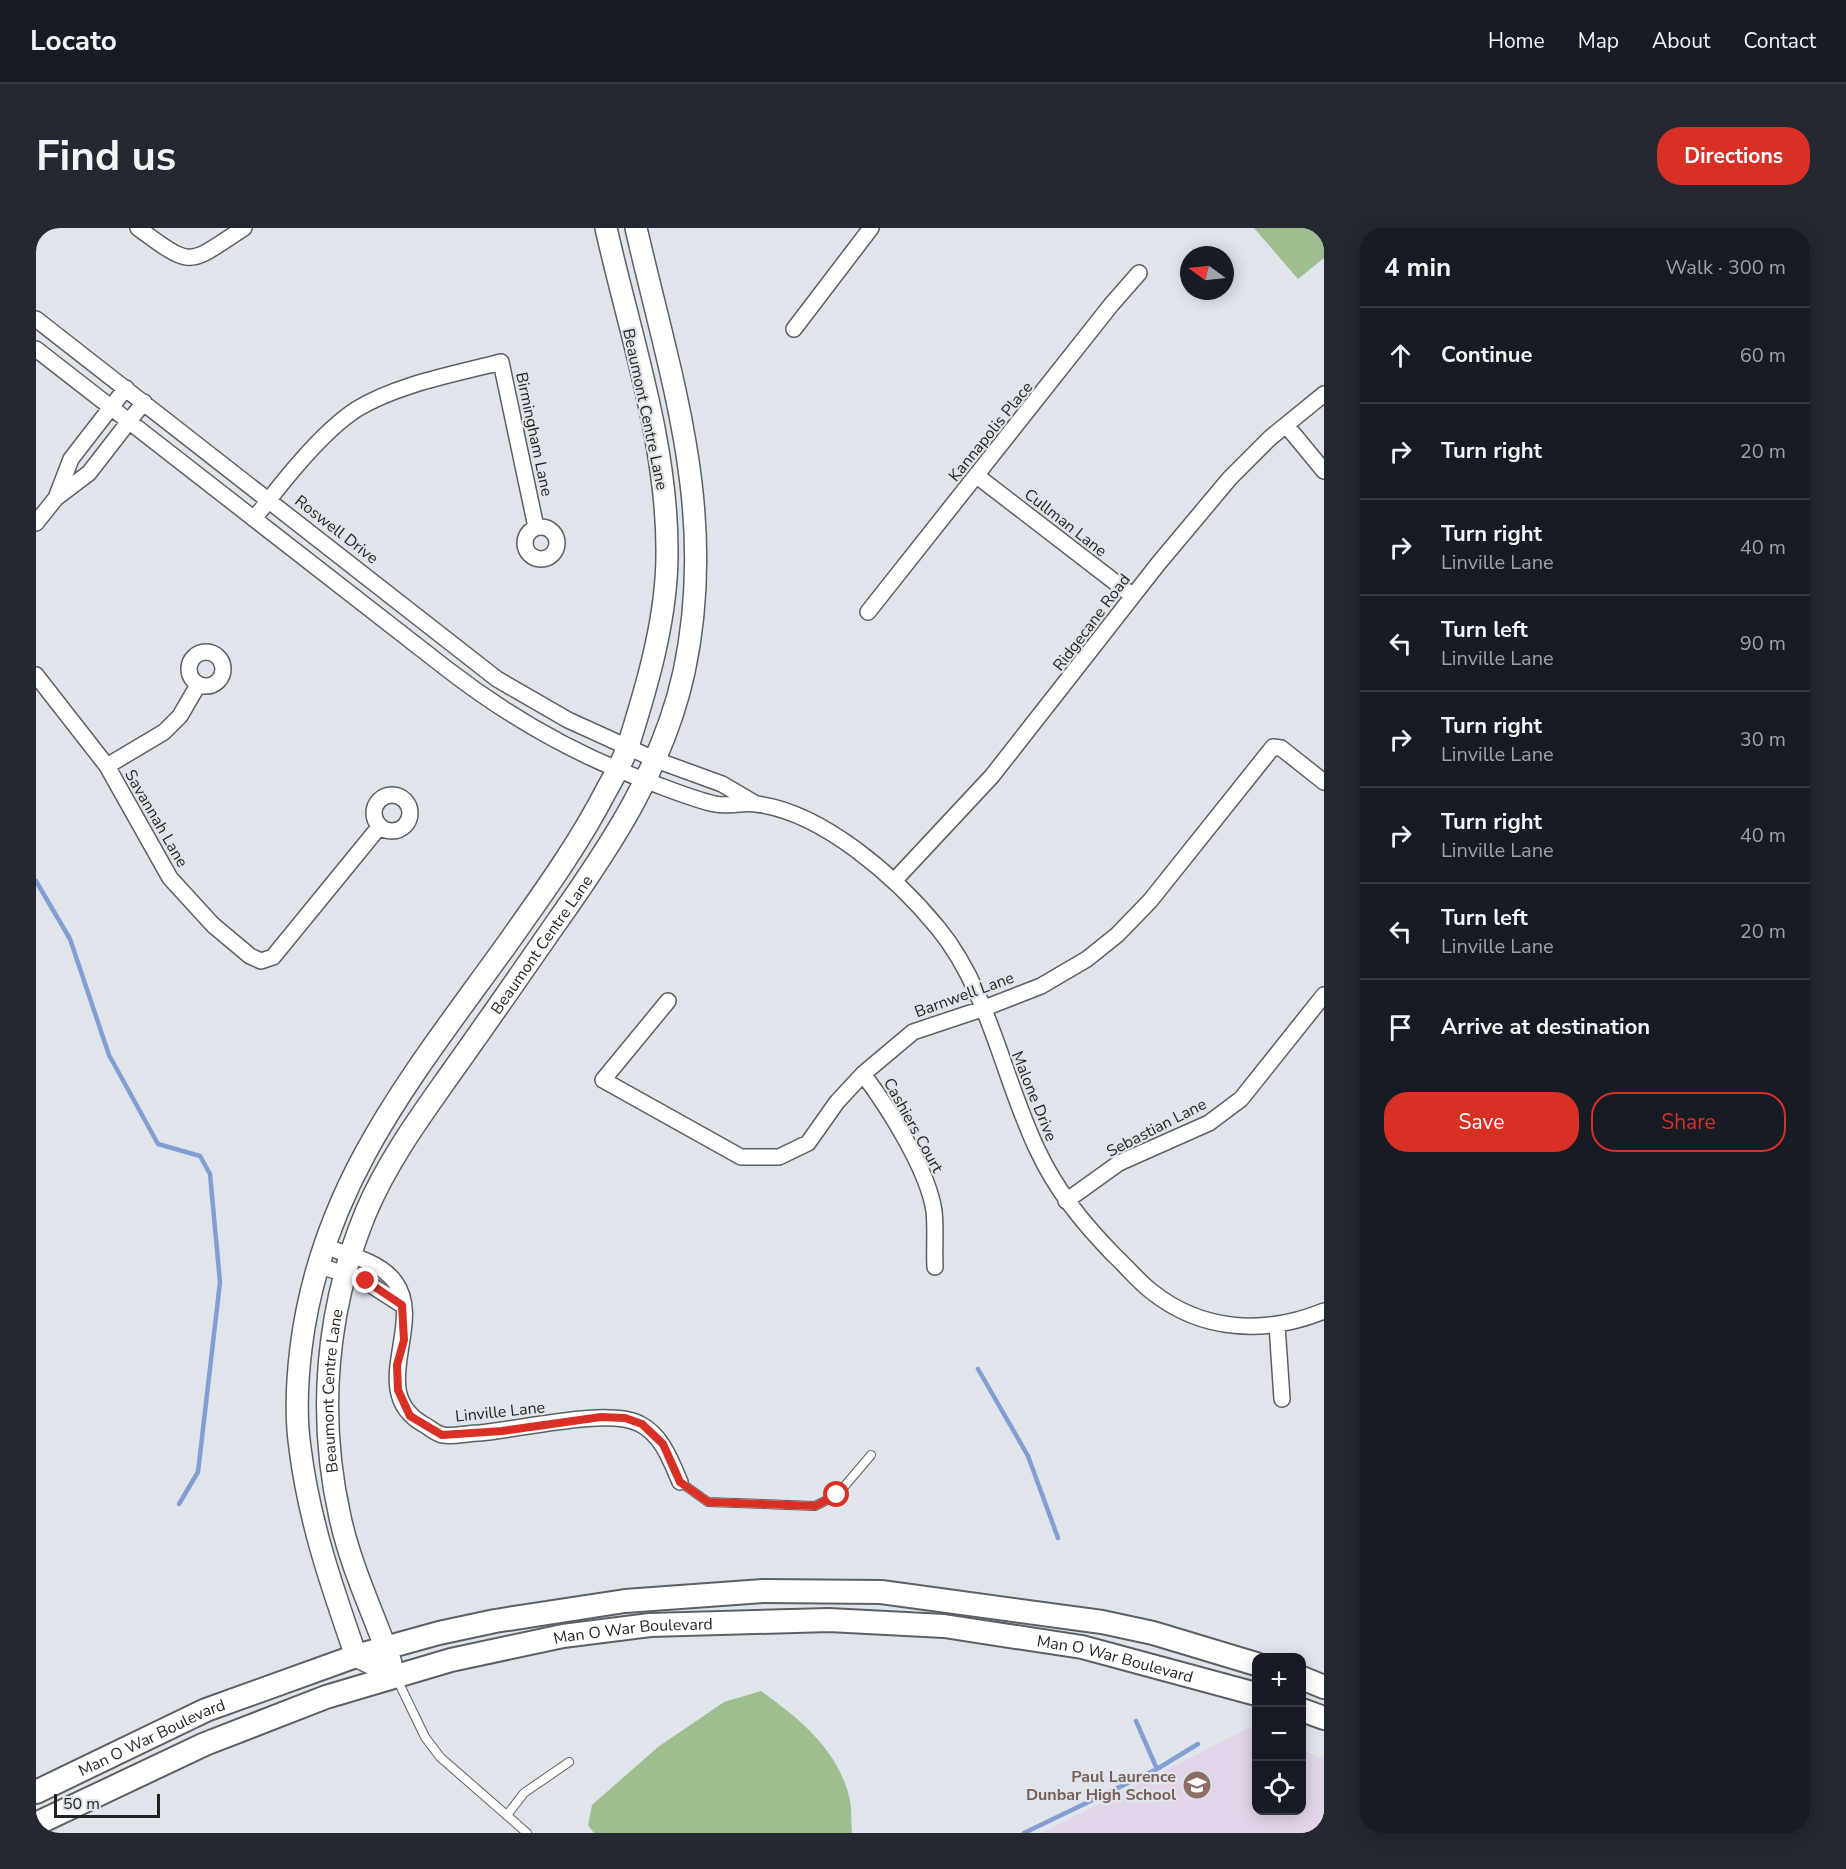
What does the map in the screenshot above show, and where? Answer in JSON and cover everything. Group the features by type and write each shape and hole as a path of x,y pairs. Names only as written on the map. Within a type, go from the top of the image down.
{"main road":[{"name":"Man O War Boulevard","path":"36,1792 206,1710 356,1656 495,1621 625,1601 763,1591 870,1592 935,1598 1102,1622 1153,1633 1252,1663"},
{"name":"Man O War Boulevard","path":"36,1824 205,1744 282,1712 395,1675 562,1636 650,1625 863,1620 975,1630 1082,1647 1252,1693"},
{"path":"1306,1680 1324,1687"},
{"path":"1306,1711 1324,1718"}],"street":[{"path":"138,228 172,253 187,258 202,255 244,228"},
{"name":"Beaumont Centre Lane","path":"356,1656 320,1552 299,1446 298,1375 305,1313 320,1256 341,1198 375,1134 583,835 628,748 655,645 667,557 666,516 653,430 606,228"},
{"name":"Beaumont Centre Lane","path":"395,1675 355,1573 340,1520 328,1442 330,1354 349,1265 366,1212 400,1148 589,877 647,781 656,760 685,664 696,578 696,533 690,462 636,228"},
{"path":"794,329 871,228"},
{"name":"Kannapolis Place","path":"868,612 1111,305 1139,273"},
{"name":"Roswell Drive","path":"36,319 497,679 568,720 628,748"},
{"path":"36,349 492,703 567,748 617,769"},
{"name":"Birmingham Lane","path":"254,519 309,452 357,409 410,387 501,362 536,527"},
{"path":"56,498 71,459 126,388"},
{"name":"Ridgecane Road","path":"894,881 992,776 1133,596 1230,478 1286,425 1324,394"},
{"path":"36,523 56,498 89,473 144,402"},
{"path":"1286,425 1324,471"},
{"name":"Cullman Lane","path":"977,476 1133,596"},
{"name":"Savannah Lane","path":"36,675 107,766 170,878 213,925 250,956 261,961 273,957 380,826"},
{"path":"107,766 164,732 180,716 198,685"},
{"name":"Barnwell Lane","path":"668,1001 603,1080 741,1157 780,1157 808,1143 837,1102 863,1074 913,1032 1041,986 1087,959 1117,936 1150,901 1273,747 1281,748 1324,782"},
{"name":"Malone Drive","path":"628,748 722,784 756,804"},
{"name":"Malone Drive","path":"617,769 717,804 756,804 787,812 827,831 858,851 908,893 941,931 959,958 982,1009 1035,1147 1066,1201 1088,1228 1148,1289 1165,1302 1188,1314 1221,1324 1247,1327 1278,1325 1324,1311"},
{"name":"Sebastian Lane","path":"1066,1201 1119,1163 1209,1123 1241,1099 1324,995"},
{"name":"Cashiers Court","path":"863,1074 882,1099 927,1186 934,1210 935,1267"},
{"name":"Linville Lane","path":"320,1256 349,1265 402,1305 404,1340 397,1365 398,1390 410,1416 442,1435 502,1431 601,1417 625,1418 642,1424 663,1444 680,1482"},
{"path":"1278,1325 1282,1399"},
{"path":"356,1656 395,1675"}],"lane":[{"path":"680,1482 708,1502 815,1506 837,1495 871,1455"},
{"path":"395,1675 425,1737 440,1757 527,1833"},
{"path":"507,1815 524,1793 569,1762"}],"shaded area":[{"name":"Paul Laurence Dunbar High School","path":"1249,1728 1252,1730 1252,1815 1306,1815 1306,1752 1324,1759 1324,1833 1042,1833"}],"green space":[{"path":"1254,228 1324,228 1324,258 1298,279"},
{"path":"761,1691 815,1736 836,1764 849,1796 852,1833 594,1833 588,1825 592,1805 658,1747 724,1702"}],"waterway":[{"path":"36,881 70,939 109,1055 158,1144 200,1156 210,1174 220,1282 198,1472 179,1504"},
{"path":"978,1369 1028,1456 1058,1538"},
{"path":"1136,1721 1157,1769"},
{"path":"1024,1833 1157,1769 1198,1744"}],"place":[{"name":"Paul Laurence Dunbar High School","path":"1197,1785"}],"route":[{"path":"366,1281 402,1305 404,1340 397,1365 398,1390 410,1416 442,1435 502,1431 601,1417 625,1418 642,1424 663,1444 680,1482 708,1502 815,1506 837,1495"}]}
